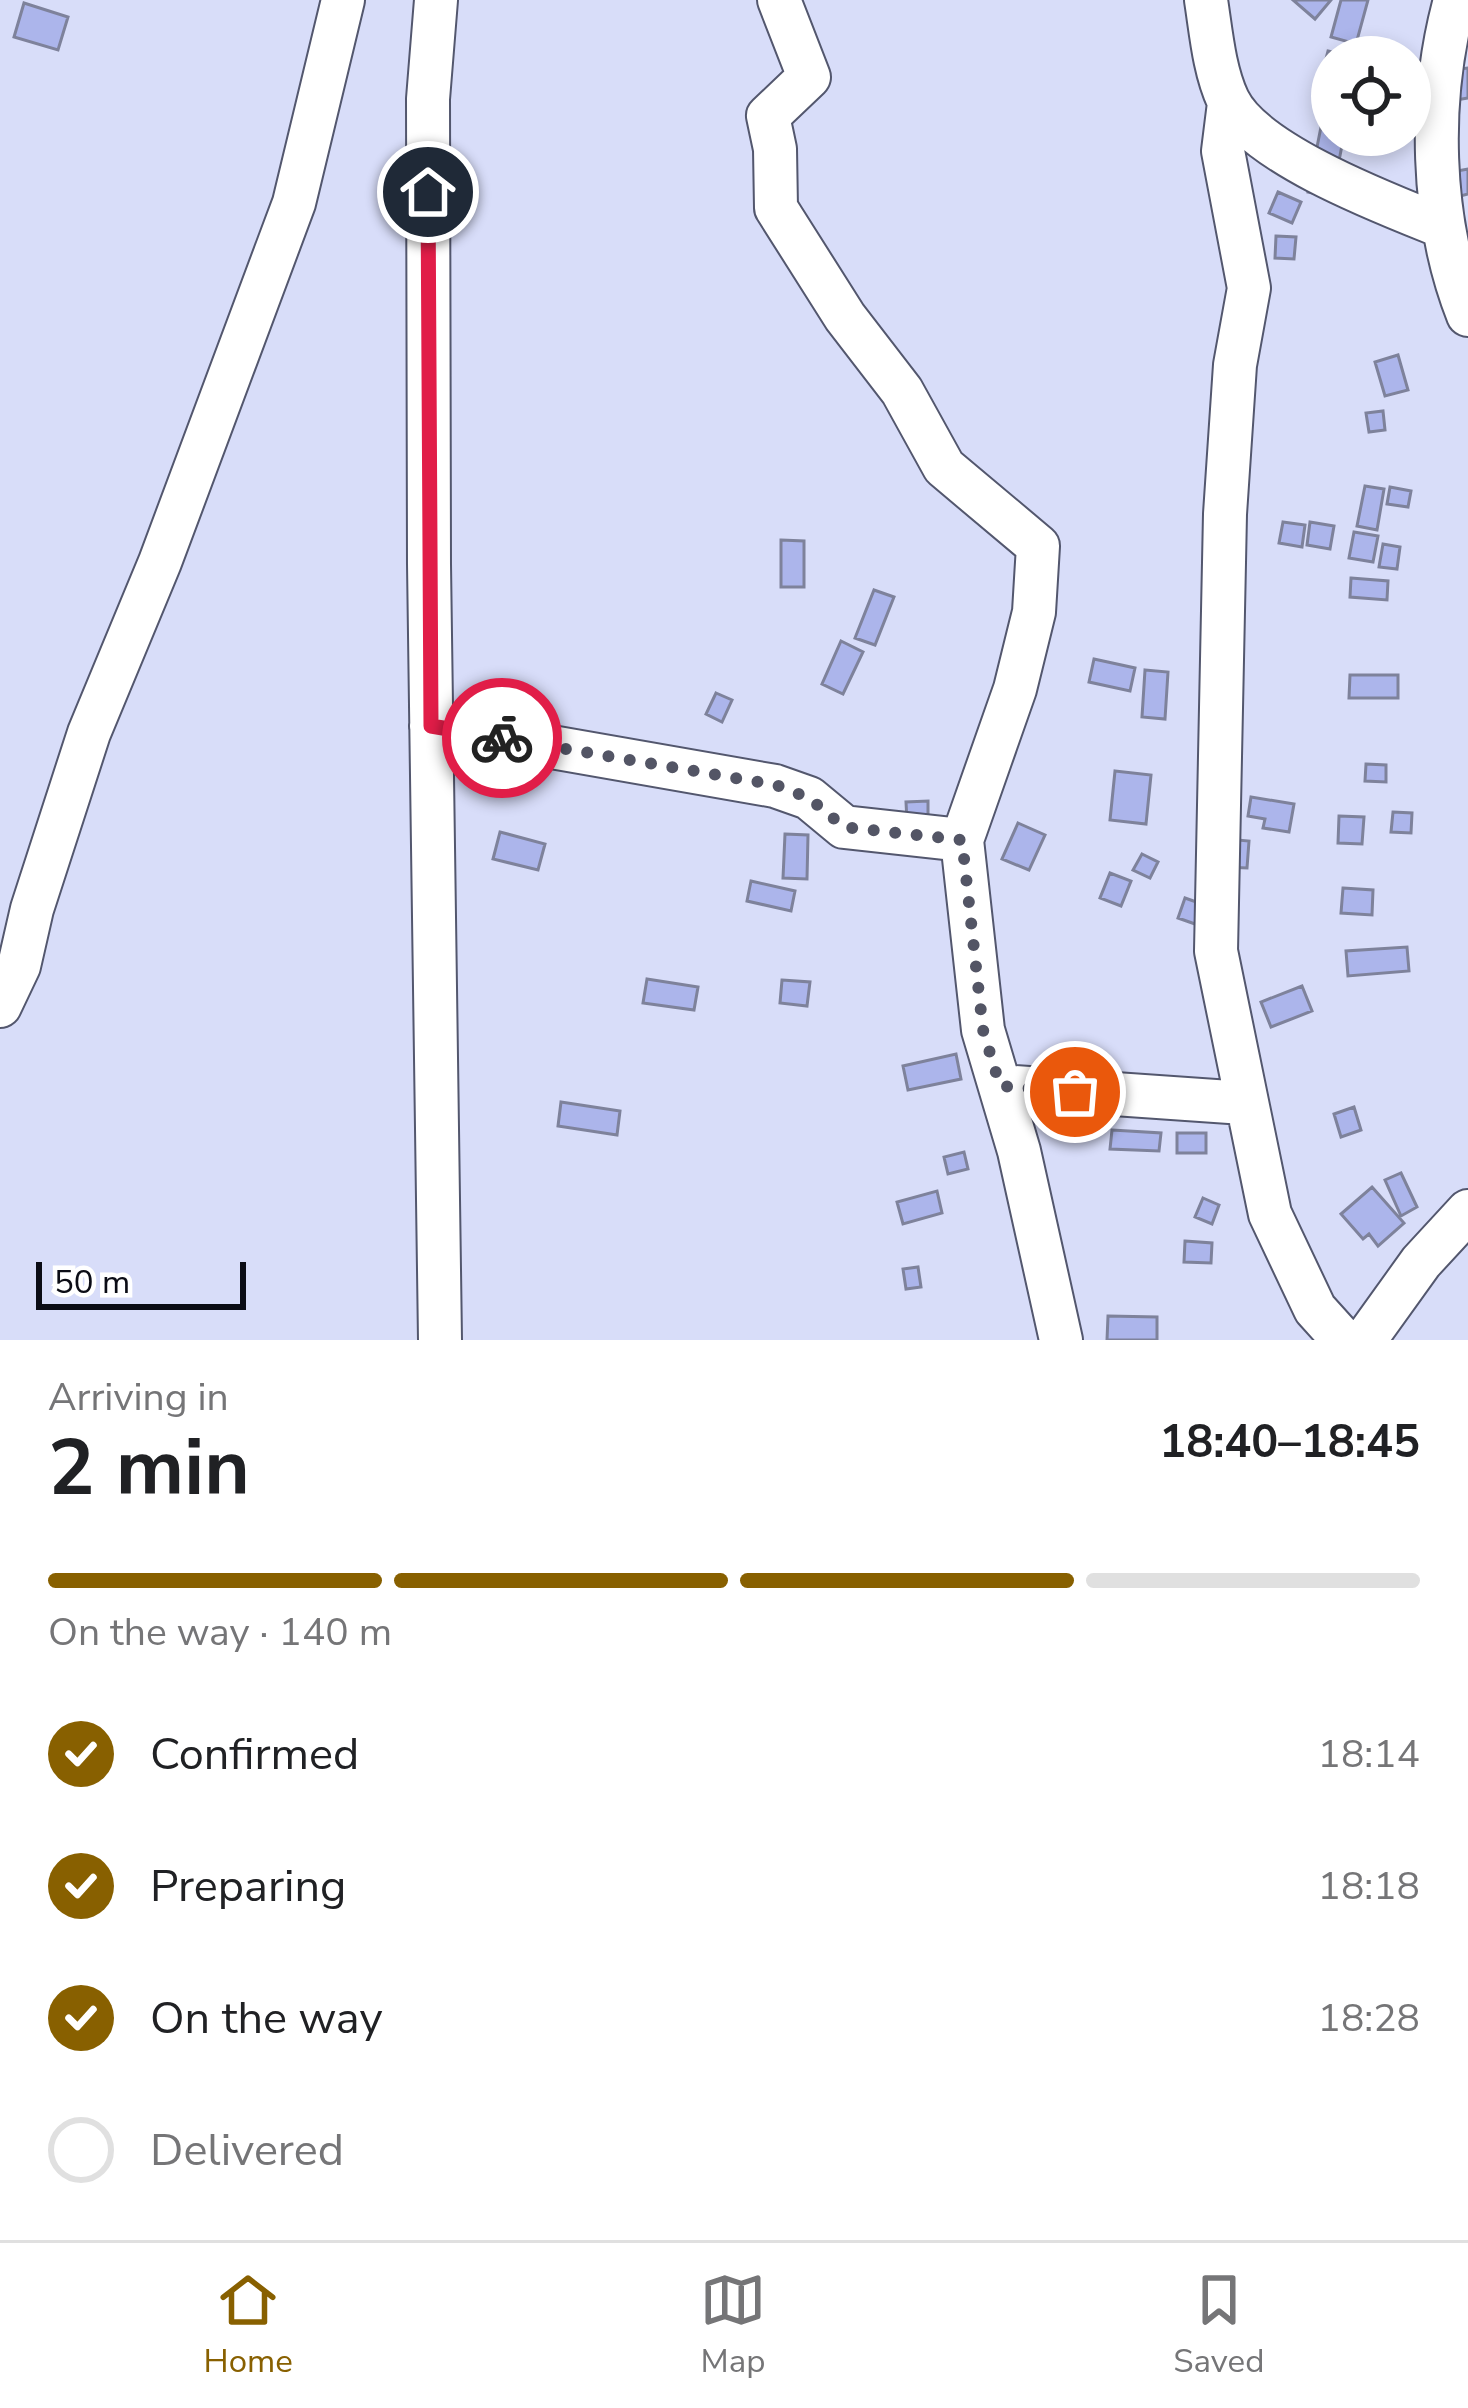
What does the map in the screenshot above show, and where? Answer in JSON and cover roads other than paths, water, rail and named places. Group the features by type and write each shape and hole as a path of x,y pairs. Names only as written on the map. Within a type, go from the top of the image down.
{"street":[{"path":"0,1006 19,965 88,733 160,562 294,203 343,0"},
{"path":"436,0 428,99 440,1340"},
{"path":"779,0 809,77 768,116 775,149 776,208 845,317 902,391 944,467 1038,546 1034,612 1015,689 962,840 983,1030 1061,1340"},
{"path":"1206,0 1229,103 1222,151 1249,288 1235,365 1226,514 1216,952 1270,1214 1316,1309 1342,1340"},
{"path":"1454,0 1439,63 1441,226 1468,315"},
{"path":"1229,103 1280,150 1342,185 1441,226"},
{"path":"431,726 776,785 809,798 844,827 962,840"},
{"path":"1000,1086 1244,1103"},
{"path":"1365,1340 1421,1262 1468,1211"}]}
